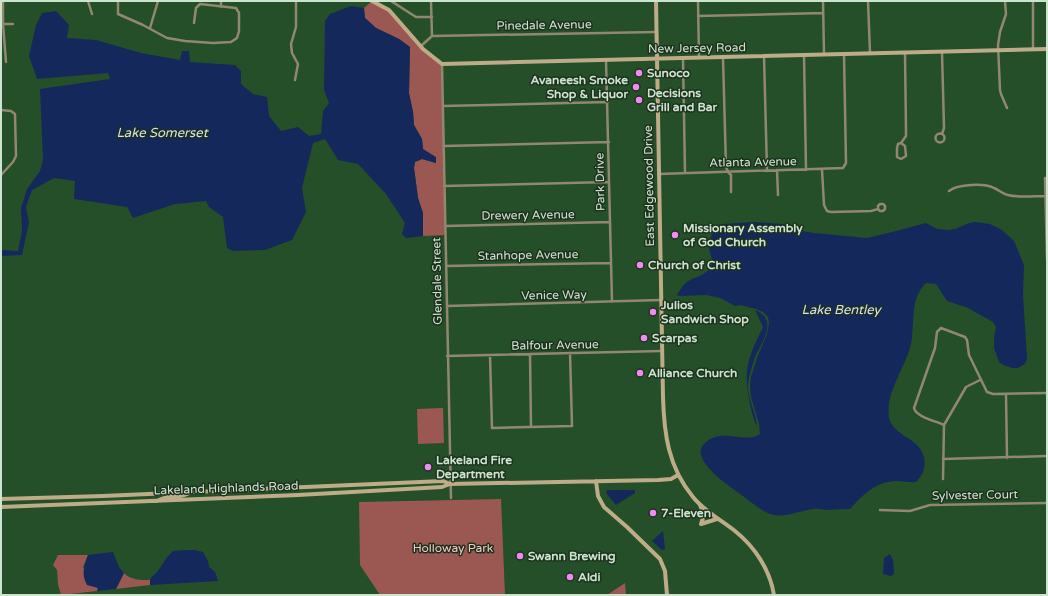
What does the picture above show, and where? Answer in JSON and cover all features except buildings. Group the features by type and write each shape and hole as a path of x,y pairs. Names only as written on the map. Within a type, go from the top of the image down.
{"main road":[{"path":"372,1 389,10 421,46 442,64"},
{"name":"East Edgewood Drive","path":"656,1 664,432 668,449 678,475 700,505 734,531 752,548 766,569 774,595"},
{"name":"New Jersey Road","path":"442,64 1047,49"},
{"name":"Lakeland Highlands Road","path":"1,507 412,490 442,487 450,484 658,480 670,479 678,475"},
{"name":"Lakeland Highlands Road","path":"1,498 147,494 443,481 450,484"},
{"path":"596,481 598,496 604,507 632,531 660,559 665,571 667,595"},
{"path":"147,494 157,501 165,497 184,496 191,492"},
{"path":"700,505 704,517 701,524 717,519"}],"street":[{"path":"3,1 6,62"},
{"path":"88,1 92,14"},
{"path":"118,1 118,14 150,28 167,38 185,41 225,43 236,39 240,31 239,11 236,8 200,4 197,6 194,16 194,23"},
{"path":"150,28 158,1"},
{"path":"220,7 221,1"},
{"path":"295,80 298,64 292,53 290,44 295,32 296,1"},
{"path":"391,1 416,17 432,17"},
{"path":"421,46 432,36 431,1"},
{"path":"698,1 699,58"},
{"path":"823,1 824,54"},
{"path":"868,1 870,54"},
{"path":"1006,1 1006,14 1000,32 999,50 1000,90 1008,108"},
{"path":"1033,1 1033,49"},
{"path":"698,16 823,13"},
{"path":"3,24 13,24"},
{"name":"Pinedale Avenue","path":"432,36 656,32"},
{"path":"942,52 944,128 942,134"},
{"path":"901,143 905,146 906,156 901,159 897,157 897,148 898,144 901,143 906,136 905,53"},
{"name":"Atlanta Avenue","path":"659,174 822,170 843,168 846,165 844,54"},
{"path":"804,55 806,170"},
{"path":"764,56 766,171"},
{"path":"723,58 726,167 731,175 731,192"},
{"path":"683,59 685,173"},
{"name":"Park Drive","path":"606,60 612,302"},
{"name":"Glendale Street","path":"442,64 451,498"},
{"path":"443,106 608,102"},
{"path":"1,110 11,111 15,114 16,156 13,162 1,175"},
{"path":"444,146 609,142"},
{"path":"777,170 778,195"},
{"path":"822,170 824,205 828,211 871,211 878,208"},
{"path":"1047,178 1045,178 1047,259"},
{"path":"444,186 609,182"},
{"path":"949,191 953,187 959,186 984,186 994,188 1007,195 1046,196"},
{"name":"Drewery Avenue","path":"445,226 610,222"},
{"name":"Stanhope Avenue","path":"446,266 611,262"},
{"name":"Venice Way","path":"447,306 662,300"},
{"path":"944,425 914,411 935,348 938,330 944,329 965,337 967,340 969,355 987,392 993,394 1006,394 1047,392"},
{"name":"Balfour Avenue","path":"447,356 662,351"},
{"path":"490,355 492,428 572,426 570,353"},
{"path":"530,354 531,427"},
{"path":"943,479 944,425 966,387 980,380"},
{"path":"1006,394 1007,458"},
{"path":"943,459 1047,456"},
{"name":"Sylvester Court","path":"880,510 910,511 930,505 1047,503"}],"green space":[{"path":"372,1 383,6 421,46 442,64 445,235 423,236 423,213 418,198 414,168 415,162 422,159 436,163 423,149 422,139 414,125 409,93 410,47 399,39 376,28 365,18 364,8"},
{"path":"443,408 444,443 418,444 417,409"},
{"name":"Holloway Park","path":"501,499 505,595 380,595 360,565 359,502"},
{"path":"58,555 88,555 83,567 98,589 97,591 61,595 58,584 57,570 53,565"},
{"path":"124,573 129,577 136,579 150,579 150,585 116,589"},
{"path":"625,583 626,595 607,595"}],"water":[{"name":"Lake Somerset","path":"351,6 364,8 365,18 376,28 399,39 410,47 409,93 414,125 422,139 423,149 436,157 436,163 422,159 415,162 414,168 418,198 423,213 423,236 406,238 402,234 405,223 386,194 358,164 338,160 325,139 313,143 302,188 306,212 292,240 265,250 233,251 227,248 223,217 209,207 206,201 175,204 133,218 127,207 74,199 75,181 54,178 32,190 26,207 29,222 22,255 1,256 1,250 18,251 22,231 21,208 27,189 40,171 43,159 40,89 110,79 108,73 37,79 29,56 36,25 42,13 56,11 69,25 67,38 96,40 141,53 180,60 182,51 189,51 190,62 235,65 241,71 241,84 253,94 267,97 269,116 281,131 298,127 309,136 321,134 323,111 329,103 324,90 325,21 330,14"},
{"name":"Lake Bentley","path":"754,222 783,224 802,231 814,233 867,238 926,223 937,229 948,230 975,222 990,224 1002,230 1014,241 1024,265 1023,295 1027,359 1025,364 1018,368 1012,368 999,362 994,348 996,327 993,322 968,308 947,301 936,284 926,283 918,295 914,309 910,348 890,397 889,407 889,417 891,423 900,433 917,445 924,457 925,464 923,471 916,482 897,481 883,483 870,490 850,509 815,509 789,515 774,515 762,510 714,474 702,459 701,451 703,445 710,439 717,436 747,438 760,434 759,424 751,397 750,386 751,377 767,334 769,323 768,317 763,312 740,305 735,306 720,298 707,295 677,295 687,282 703,274 711,267 712,260 709,245 712,234 716,229 722,224"},
{"path":"755,310 762,314 766,319 767,325 767,332 755,357 748,384 749,395 757,426 751,408 748,394 747,380 747,368 750,356 763,327"},
{"path":"607,490 635,490 635,493 616,505 606,493"},
{"path":"663,531 665,549 662,550 652,541"},
{"path":"186,550 203,552 208,561 209,567 215,572 218,581 150,585 150,579 173,551"},
{"path":"113,552 119,567 124,573 116,589 97,591 98,588 87,585 84,577 84,566 88,555"},
{"path":"890,554 893,560 894,574 891,576 883,574 884,558"}],"place":[{"name":"Sunoco","path":"639,73"},
{"name":"Avaneesh Smoke Shop & Liquor","path":"636,87"},
{"name":"Decisions Grill and Bar","path":"639,100"},
{"name":"Missionary Assembly of God Church","path":"675,235"},
{"name":"Church of Christ","path":"640,265"},
{"name":"Julios Sandwich Shop","path":"653,312"},
{"name":"Scarpas","path":"644,338"},
{"name":"Alliance Church","path":"640,373"},
{"name":"Lakeland Fire Department","path":"428,467"},
{"name":"7-Eleven","path":"653,513"},
{"name":"Swann Brewing","path":"520,556"},
{"name":"Aldi","path":"570,577"}]}
